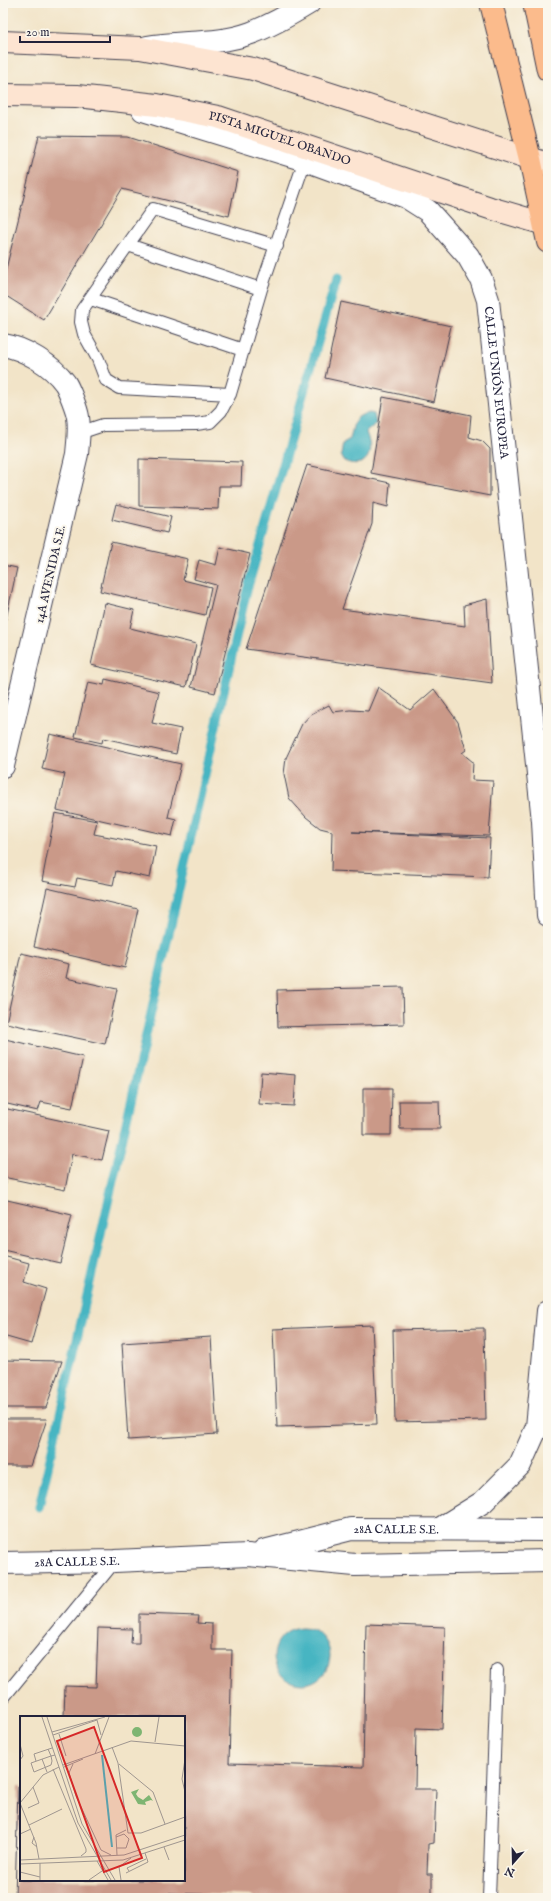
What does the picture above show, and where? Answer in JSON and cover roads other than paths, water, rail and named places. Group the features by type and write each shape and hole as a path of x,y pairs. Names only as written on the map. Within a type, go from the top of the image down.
{"highway":[{"path":"491,3 539,161 547,230"},
{"path":"534,3 548,70"}],"main road":[{"path":"3,42 140,48 253,69 539,161"},
{"name":"PISTA MIGUEL OBANDO","path":"3,95 77,96 157,105 218,117 490,208 547,230"}],"street":[{"path":"140,48 221,40 250,33 279,21 309,3"},
{"name":"CALLE UNIÓN EUROPEA","path":"106,99 305,160 406,197 428,211 468,256 481,279 488,300 543,821 548,915"},
{"name":"14A AVENIDA S.E.","path":"3,345 11,346 41,360 65,383 78,417 79,433 74,470 3,766"},
{"path":"441,1528 483,1502 520,1465 537,1427 548,1311"},
{"name":"28A CALLE S.E.","path":"248,1555 351,1529 441,1528 548,1530"},
{"name":"28A CALLE S.E.","path":"3,1563 115,1561 248,1555 355,1565 548,1561"}],"lane":[{"path":"79,433 103,425 196,424 210,422 221,411 230,394 261,290 305,160"},
{"path":"230,394 119,388 106,380 98,359 84,334 81,322 82,310 153,209 277,246"},
{"path":"128,245 261,290"},
{"path":"91,298 243,350"},
{"path":"3,1698 115,1561"},
{"path":"489,1898 497,1670"}],"water":[{"path":"364,414 374,414 376,424 366,432 370,448 367,458 360,463 355,464 344,461 341,455 343,443 350,439 357,418"},
{"path":"302,1628 313,1630 322,1636 328,1645 330,1656 328,1667 322,1676 313,1682 302,1684 291,1682 282,1676 276,1667 274,1656 276,1645 282,1636 291,1630"}],"waterway":[{"path":"39,1507 246,594 336,280"}]}
